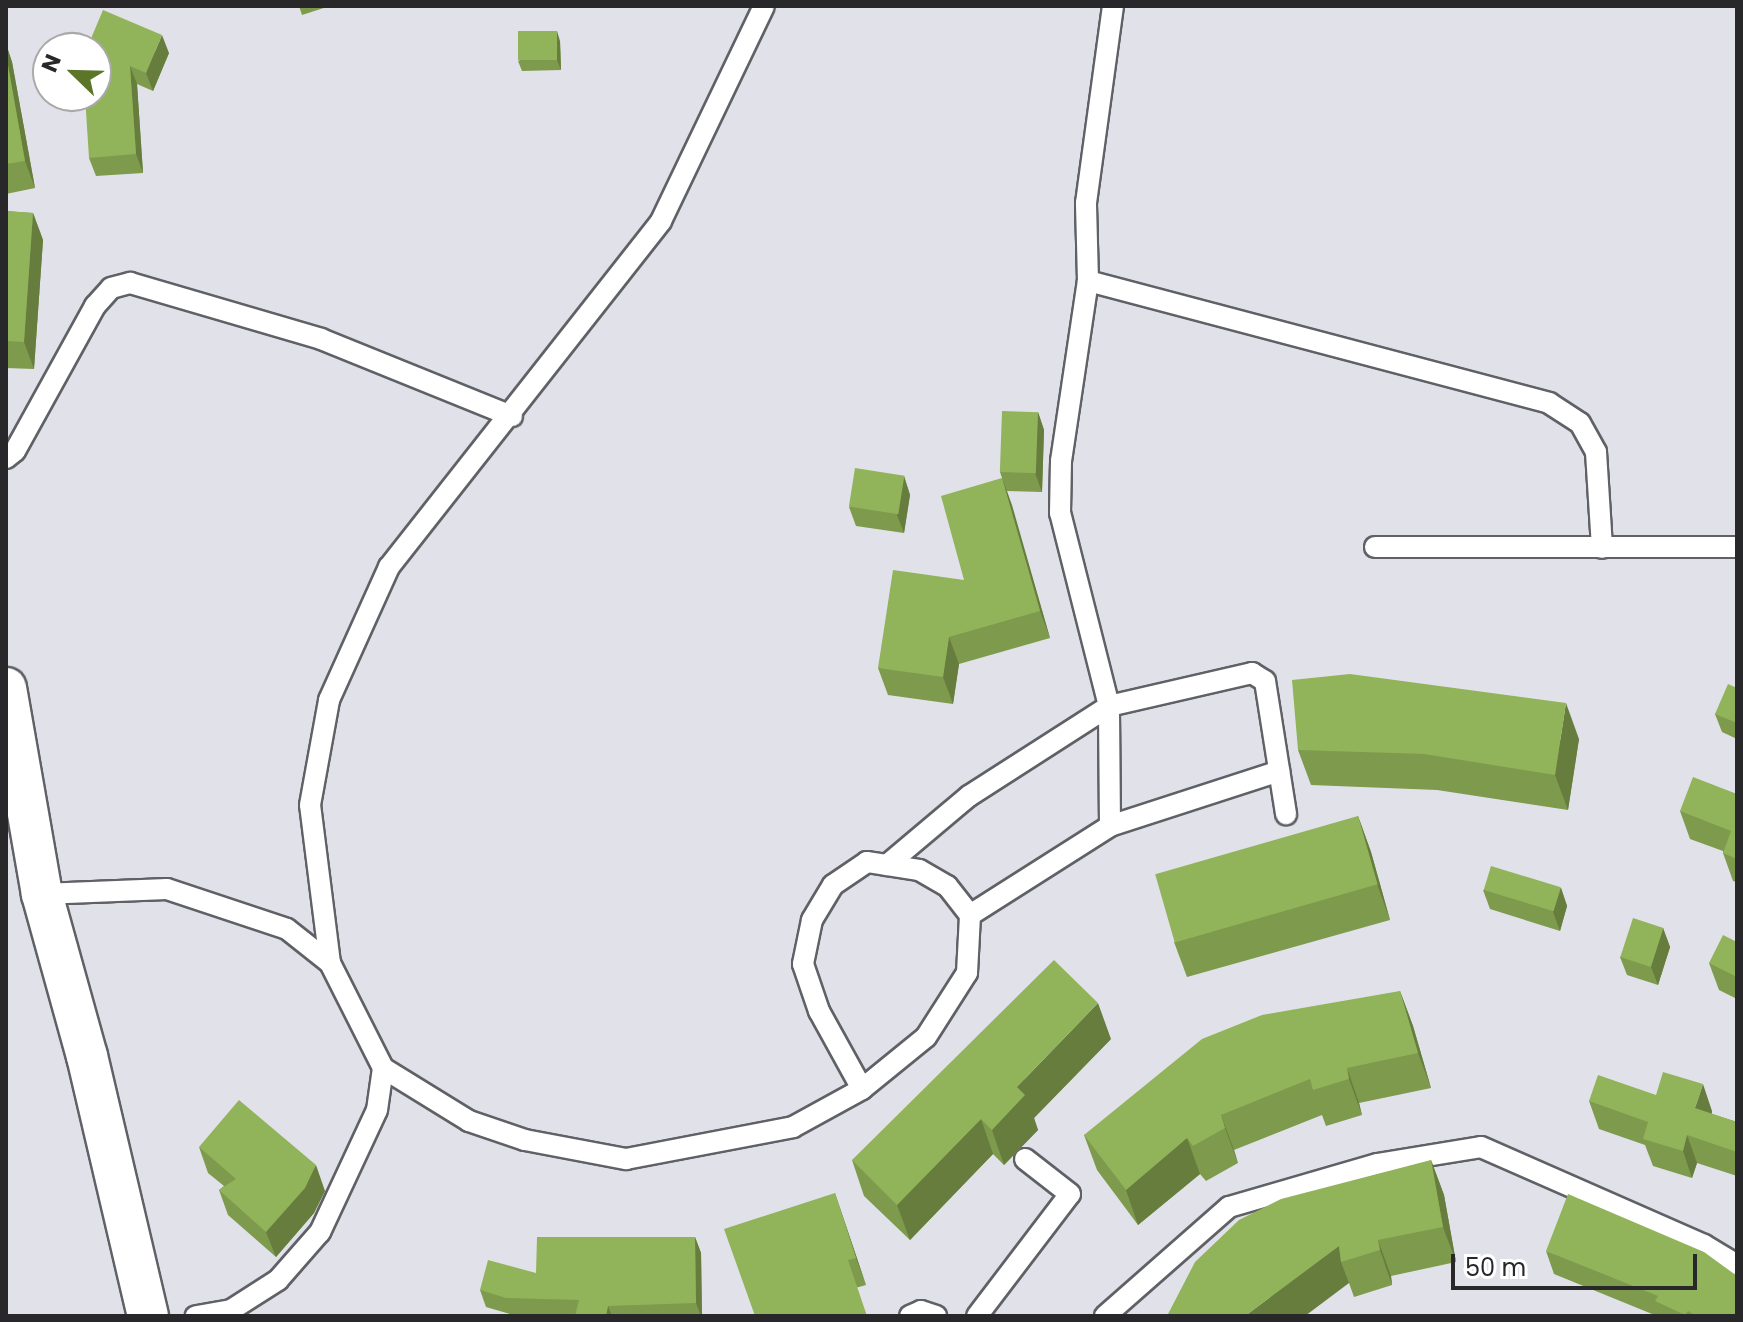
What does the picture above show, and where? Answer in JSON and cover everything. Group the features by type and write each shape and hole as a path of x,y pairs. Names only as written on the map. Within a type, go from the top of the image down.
{"street":[{"path":"6,688 42,894 87,1056 148,1316"}],"lane":[{"path":"764,6 661,221 512,416 389,567 329,700 310,805 330,963 383,1068 469,1121 525,1140 626,1159 793,1127 862,1089 926,1037 967,973 970,915 947,886 919,870 867,862 833,885 812,920 803,964 819,1011 862,1089"},
{"path":"1110,826 1109,706 1060,513 1061,461 1088,281 1086,203 1113,6"},
{"path":"1088,281 1549,403 1580,423 1596,452 1602,548"},
{"path":"6,458 15,451 95,306 111,288 130,283 321,339 512,416"},
{"path":"1375,547 1737,547"},
{"path":"887,865 969,796 1109,706 1235,676 1259,676 1265,681 1286,814"},
{"path":"970,915 1110,826 1279,771"},
{"path":"42,894 167,889 287,929 330,963"},
{"path":"196,1316 233,1313 278,1280 320,1232 377,1110 383,1068"},
{"path":"1105,1316 1229,1207 1377,1164 1481,1147 1704,1245 1737,1265"},
{"path":"977,1316 1070,1194 1025,1159"},
{"path":"910,1316 921,1311 936,1316"}],"building":[{"path":"103,10 162,35 146,73 130,66 136,154 89,158 86,112 112,112 112,32 94,32"},
{"path":"518,31 557,31 557,60 518,60"},
{"path":"6,54 25,161 6,164"},
{"path":"6,211 33,213 24,342 6,341"},
{"path":"1002,411 1038,412 1036,473 1000,472"},
{"path":"855,468 904,476 898,514 849,507"},
{"path":"1002,478 1040,611 949,637 943,677 878,668 893,570 964,580 941,496"},
{"path":"1350,674 1566,703 1555,775 1424,754 1298,750 1292,680"},
{"path":"1728,684 1737,688 1737,723 1715,714"},
{"path":"1693,777 1737,794 1737,859 1723,853 1731,831 1680,811"},
{"path":"1358,816 1378,884 1175,942 1155,874"},
{"path":"1491,866 1561,887 1554,911 1484,890"},
{"path":"1633,918 1663,928 1651,967 1620,957"},
{"path":"1723,935 1737,942 1737,977 1709,963"},
{"path":"1054,960 1098,1003 1017,1087 1025,1095 992,1130 981,1119 897,1205 852,1160"},
{"path":"1400,991 1418,1053 1347,1068 1349,1079 1313,1090 1310,1079 1221,1115 1225,1128 1193,1146 1187,1138 1126,1190 1084,1135 1202,1039 1262,1015"},
{"path":"1663,1072 1703,1084 1695,1108 1737,1122 1737,1152 1687,1135 1683,1151 1643,1139 1648,1122 1589,1101 1598,1075 1656,1095"},
{"path":"239,1100 316,1165 305,1188 266,1232 219,1190 236,1179 199,1147"},
{"path":"1431,1160 1443,1227 1378,1240 1380,1250 1341,1262 1339,1246 1245,1316 1167,1316 1195,1262 1239,1220 1281,1199"},
{"path":"835,1193 856,1258 848,1260 867,1316 755,1316 724,1229"},
{"path":"1568,1194 1704,1252 1737,1276 1737,1316 1696,1316 1688,1311 1685,1315 1655,1301 1658,1296 1546,1251"},
{"path":"537,1237 695,1237 696,1303 608,1306 606,1316 575,1316 579,1300 506,1298 480,1290 488,1260 536,1273"}]}
